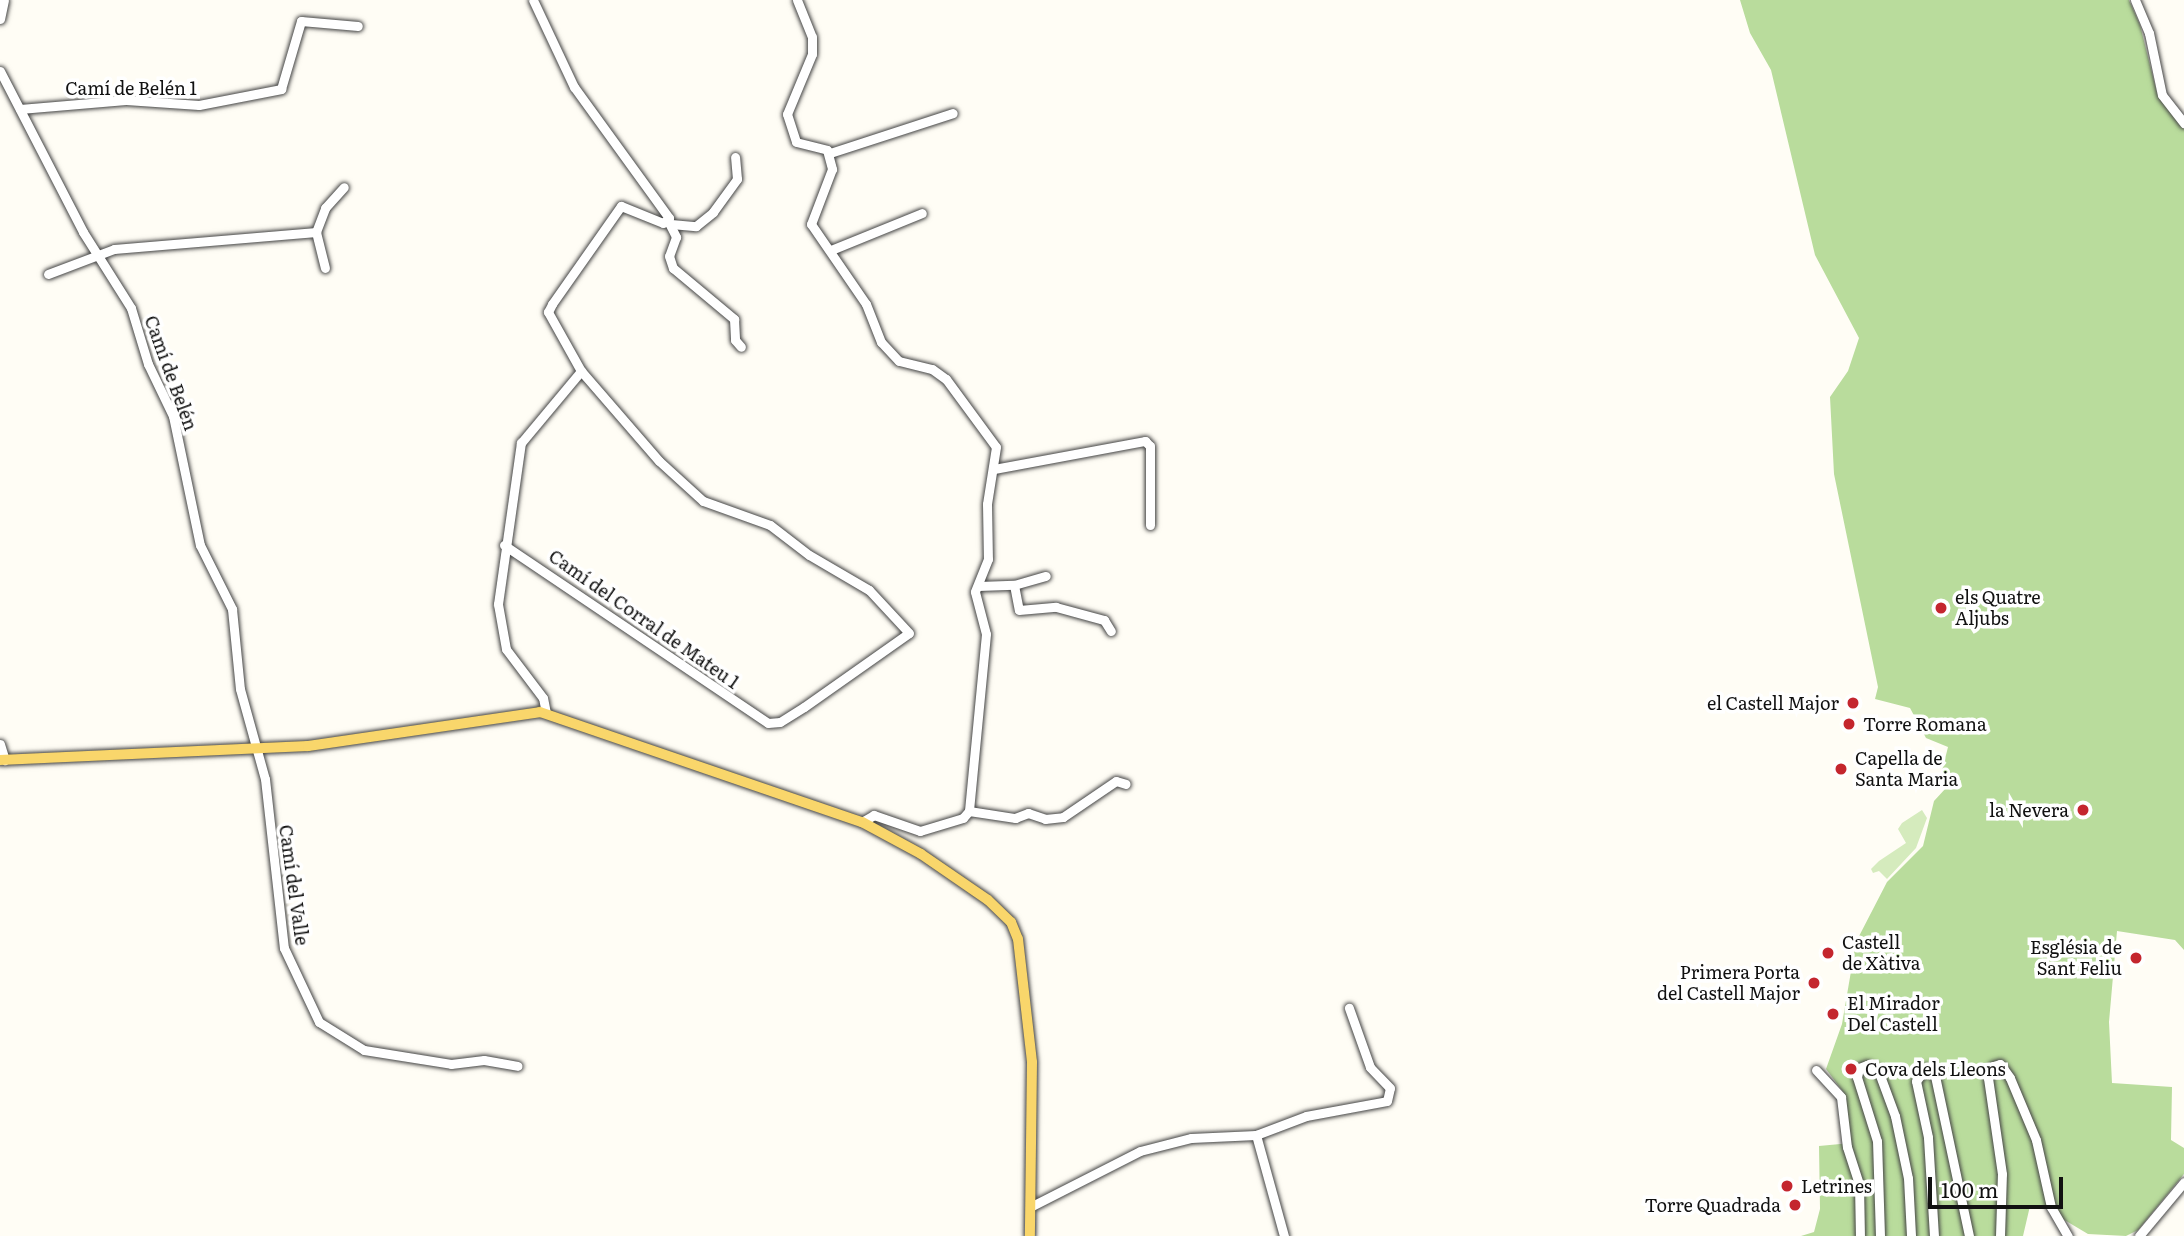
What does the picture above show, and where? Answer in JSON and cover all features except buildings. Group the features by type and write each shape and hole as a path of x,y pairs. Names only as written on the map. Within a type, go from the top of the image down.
{"main road":[{"path":"3,760 257,749 357,740 524,711 546,713 862,821 921,854 988,900 1011,922 1029,1007 1030,1236"}],"street":[{"path":"0,19 4,0"},
{"path":"533,0 574,88 641,185 666,209 676,237 669,256 673,268 734,319 735,340 741,347"},
{"path":"797,0 812,37 812,54 787,114 796,142 830,153 953,113"},
{"path":"2135,0 2147,26 2162,95 2184,123"},
{"name":"Camí de Belén 1","path":"20,109 126,100 199,105 281,89 301,21 358,26"},
{"name":"Camí de Belén","path":"0,72 96,253 131,308 148,364 173,416 200,545 232,609 234,659 257,749"},
{"path":"830,153 829,184 811,224 866,304 881,342 899,361 932,369 946,379 996,447 986,504 988,559 978,586 977,609 986,634 969,811 963,818 920,831 874,815 862,821"},
{"path":"546,713 542,698 501,639 498,604 504,545 521,443 581,371 548,312 621,206 663,223 696,226 713,212 737,179 735,157"},
{"path":"325,268 316,232 325,208 344,187"},
{"path":"831,250 922,213"},
{"path":"48,274 96,253 316,232"},
{"name":"Camí del Corral de Mateu 1","path":"504,545 764,722 780,722 804,707 902,642 909,627 869,590 809,555 770,525 703,501 659,461 581,371"},
{"path":"994,469 1145,441 1150,446 1150,525"},
{"path":"978,586 1014,585 1046,576"},
{"path":"1014,585 1019,610 1056,607 1104,620 1111,631"},
{"path":"0,744 3,760"},
{"name":"Camí del Valle","path":"257,749 265,779 284,948 319,1023 364,1050 451,1064 484,1060 517,1066"},
{"path":"969,811 1015,818 1028,813 1045,819 1063,817 1116,781 1126,784"},
{"path":"1030,1207 1140,1151 1191,1138 1256,1135 1306,1116 1387,1101 1390,1088 1370,1067 1349,1008"},
{"path":"2000,1236 2001,1167 1988,1077 1993,1066 2000,1064 2010,1078 2036,1140 2052,1207 2068,1236"},
{"path":"1880,1236 1877,1141 1857,1077 1859,1068 1867,1065 1874,1067 1881,1077 1899,1132 1908,1178 1911,1236"},
{"path":"1934,1236 1928,1137 1916,1081 1926,1068 1935,1076 1969,1236"},
{"path":"1816,1070 1842,1097 1847,1147 1859,1185 1860,1236"},
{"path":"1256,1135 1283,1236"},
{"path":"2139,1236 2184,1182"}],"green space":[{"path":"1740,0 2129,0 2140,25 2157,93 2184,129 2184,950 2175,940 2117,931 2109,1022 2112,1083 2172,1087 2171,1140 2184,1148 2184,1174 2138,1230 2126,1236 2088,1234 2046,1209 2030,1206 2023,1236 1801,1236 1814,1232 1820,1209 1819,1146 1851,1143 1844,1093 1826,1069 1842,1024 1856,942 1887,882 1923,846 1934,801 1946,788 1941,775 1948,747 1926,738 1910,708 1875,699 1878,687 1834,474 1830,397 1848,371 1859,338 1815,255 1771,70 1750,33"},
{"path":"1922,810 1927,818 1916,848 1887,879 1879,871 1873,873 1871,869 1879,861 1906,843 1898,829 1902,823"}],"place":[{"name":"els Quatre Aljubs","path":"1941,608"},
{"name":"el Castell Major","path":"1853,703"},
{"name":"Torre Romana","path":"1849,724"},
{"name":"Capella de Santa Maria","path":"1841,769"},
{"name":"la Nevera","path":"2083,810"},
{"name":"Castell de Xàtiva","path":"1828,953"},
{"name":"Església de Sant Feliu","path":"2136,958"},
{"name":"Primera Porta del Castell Major","path":"1814,983"},
{"name":"El Mirador Del Castell","path":"1833,1014"},
{"name":"Cova dels Lleons","path":"1851,1069"},
{"name":"Letrines","path":"1787,1186"},
{"name":"Torre Quadrada","path":"1795,1205"}]}
